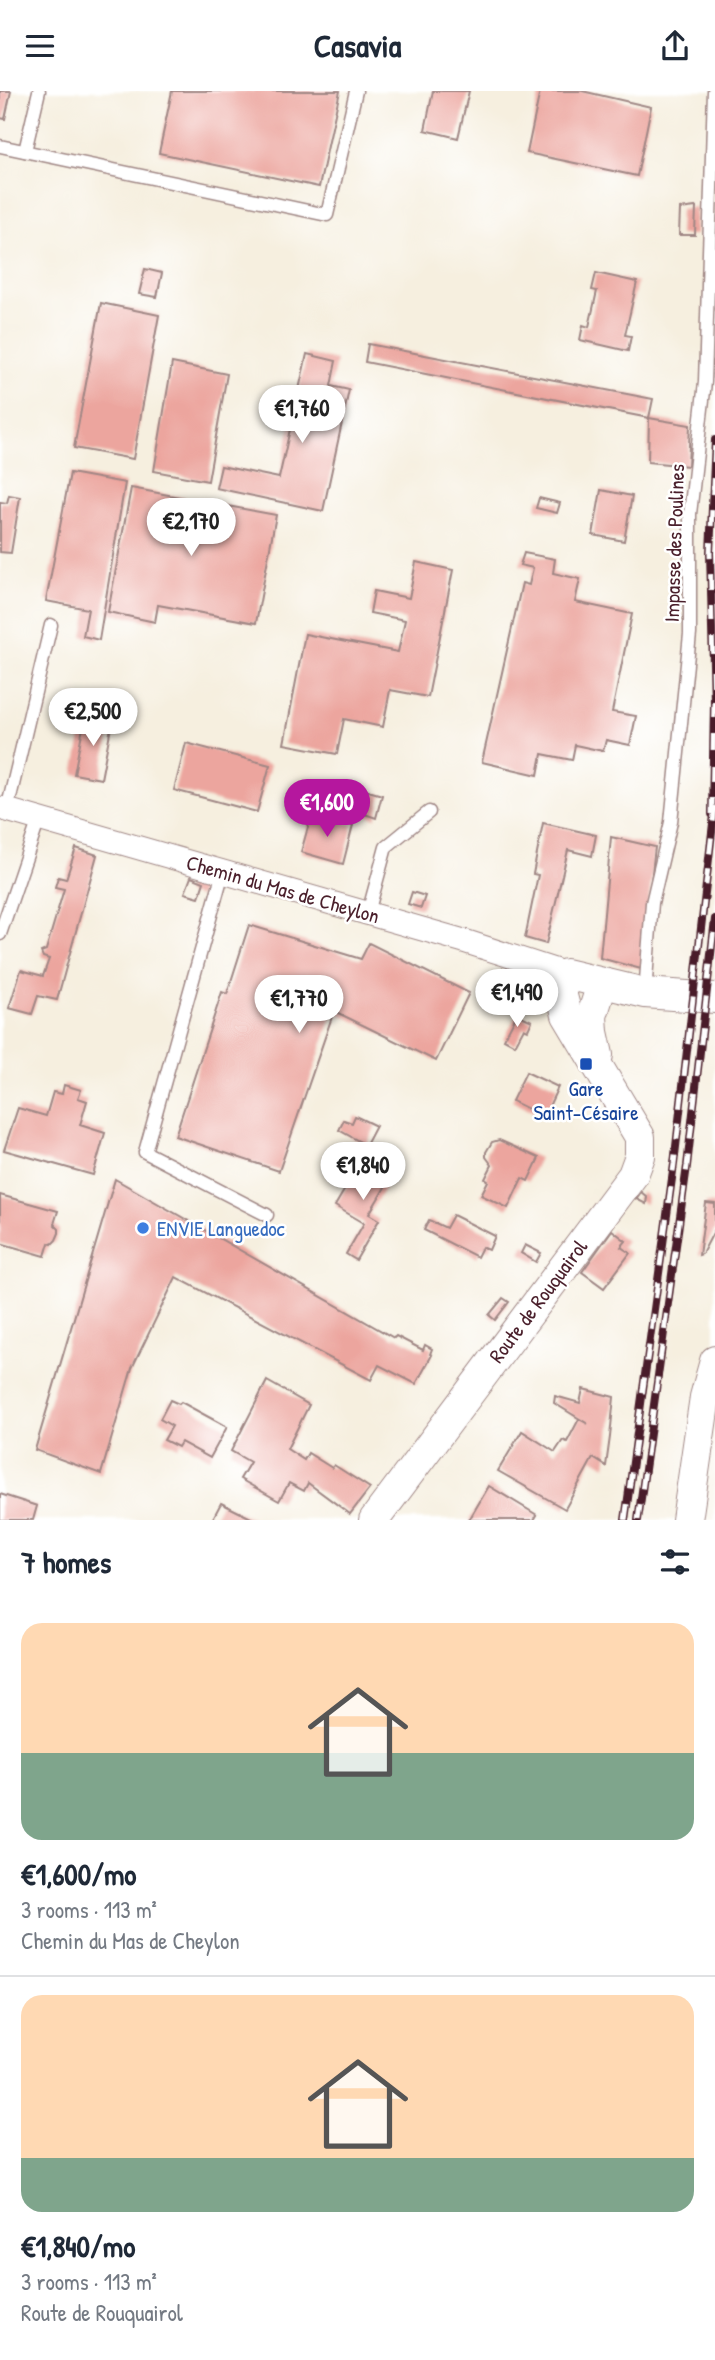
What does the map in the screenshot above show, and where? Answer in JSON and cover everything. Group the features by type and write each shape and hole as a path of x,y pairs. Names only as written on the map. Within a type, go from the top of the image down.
{"street":[{"name":"Chemin du Mas de Cheylon","path":"3,809 368,913 566,974"},
{"path":"566,974 621,988 715,998"},
{"name":"Route de Rouquairol","path":"373,1520 633,1175 640,1156 640,1137 567,1015 561,992 566,974"},
{"name":"Route de Rouquairol","path":"601,1069 592,1016 621,988"},
{"path":"687,1520 705,1397 715,1361"}],"lane":[{"path":"25,151 39,91"},
{"path":"0,146 327,215 356,91"},
{"name":"Impasse des Poulines","path":"621,988 652,903 671,822 690,634 690,515 705,382 714,91"},
{"path":"3,809 51,625"},
{"path":"368,913 386,847 429,812"},
{"path":"0,933 38,819"},
{"path":"223,872 145,1152 267,1215"}],"building":[{"path":"0,91 11,91 5,119 0,118"},
{"path":"172,91 340,91 319,187 159,153"},
{"path":"433,91 469,91 458,138 425,130"},
{"path":"540,91 582,91 651,107 637,176 527,153"},
{"path":"696,207 695,235 679,235 680,209"},
{"path":"145,269 162,273 157,297 139,294"},
{"path":"596,273 637,282 625,335 631,336 628,351 580,340 583,325 589,327 597,291 592,290"},
{"path":"101,303 159,315 133,459 74,448"},
{"path":"368,344 653,399 649,418 365,362"},
{"path":"307,354 336,361 331,386 349,390 323,511 216,488 221,466 279,478"},
{"path":"172,363 227,374 208,481 154,471"},
{"path":"649,418 690,425 688,466 648,462"},
{"path":"70,473 125,483 99,640 83,636 88,609 46,601"},
{"path":"131,488 276,515 256,623 158,605 155,622 108,612"},
{"path":"601,490 632,496 624,541 593,535"},
{"path":"9,495 20,497 11,553 0,552 0,502 7,503"},
{"path":"539,498 560,503 557,513 536,508"},
{"path":"524,553 555,559 553,573 580,579 575,602 632,614 612,712 636,716 630,745 606,740 603,751 575,745 572,760 542,754 538,775 482,762 522,583 529,585 533,568 520,565"},
{"path":"416,562 453,570 428,697 390,690 383,727 344,719 337,754 284,744 305,634 398,652 405,620 370,613 374,591 409,598"},
{"path":"85,717 112,722 101,779 74,774"},
{"path":"186,743 270,765 257,812 174,790"},
{"path":"365,790 382,795 376,818 359,812"},
{"path":"312,813 353,825 343,864 301,852"},
{"path":"543,823 596,835 592,856 568,850 546,944 525,938 538,875 533,874"},
{"path":"611,837 655,847 641,969 600,958"},
{"path":"76,848 97,855 57,1000 38,996 32,1014 9,1008 21,970 43,976 49,959 43,957 41,952 46,950 64,889 55,887 58,877 66,879"},
{"path":"191,877 204,882 199,897 185,893"},
{"path":"412,892 425,896 421,908 408,904"},
{"path":"249,925 361,959 369,943 469,993 436,1061 334,1011 279,1171 175,1136 222,992 227,994"},
{"path":"517,1014 532,1021 528,1030 524,1028 515,1045 504,1039"},
{"path":"526,1072 558,1087 544,1117 512,1101"},
{"path":"64,1085 81,1090 78,1098 87,1101 80,1125 105,1133 93,1175 4,1150 18,1108 46,1116 53,1092 62,1094"},
{"path":"355,1116 376,1126 366,1145 339,1130 344,1120 352,1123"},
{"path":"499,1140 539,1158 528,1181 522,1178 508,1208 481,1195 492,1165 486,1152 492,1142"},
{"path":"362,1160 391,1177 369,1214 379,1220 356,1260 346,1254 364,1223 335,1206"},
{"path":"115,1179 394,1338 396,1336 423,1350 425,1345 432,1349 432,1355 416,1384 379,1365 371,1380 176,1277 132,1368 101,1474 35,1450"},
{"path":"641,1192 647,1197 646,1204 636,1199"},
{"path":"0,1195 58,1211 54,1224 59,1233 52,1244 49,1243 45,1256 0,1243"},
{"path":"706,1203 715,1204 715,1229 699,1255"},
{"path":"453,1215 495,1236 489,1250 482,1247 477,1257 424,1230 429,1220 446,1228"},
{"path":"612,1230 626,1241 621,1247 630,1253 604,1288 582,1272"},
{"path":"525,1245 541,1253 536,1262 521,1253"},
{"path":"503,1298 509,1302 495,1320 489,1315"},
{"path":"267,1381 309,1405 287,1449 304,1460 308,1453 332,1468 334,1465 370,1488 350,1514 308,1483 304,1491 289,1483 279,1501 240,1479 250,1462 231,1451"},
{"path":"583,1389 614,1397 606,1466 593,1458 565,1509 498,1471 522,1431 555,1452 563,1440 567,1442 579,1419 588,1424 554,1403 555,1396 580,1403"},
{"path":"170,1400 179,1404 181,1402 227,1427 210,1458 181,1442 178,1447 164,1440 172,1426 160,1419"},
{"path":"489,1486 537,1515 534,1520 469,1520"},
{"path":"0,1494 37,1506 33,1520 0,1520"},
{"path":"221,1503 255,1520 212,1520"}],"railway":[{"path":"712,814 714,703 710,553 715,440"},
{"path":"625,1520 674,1164 715,806"},
{"path":"638,1520 687,1166 715,919"}],"place":[{"name":"Gare Saint-Césaire","path":"586,1064"},
{"name":"ENVIE Languedoc","path":"143,1228"}]}
